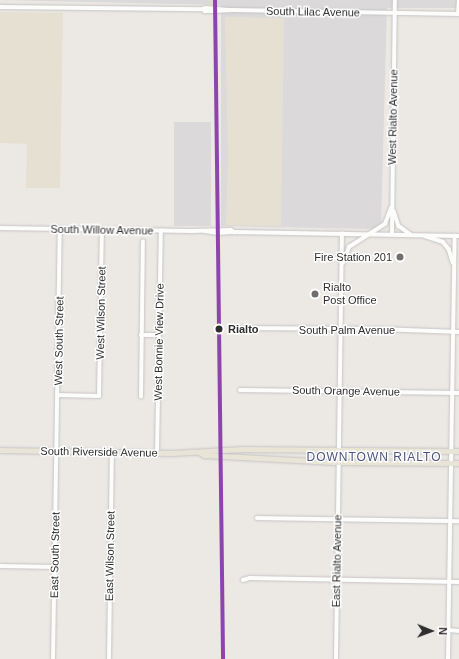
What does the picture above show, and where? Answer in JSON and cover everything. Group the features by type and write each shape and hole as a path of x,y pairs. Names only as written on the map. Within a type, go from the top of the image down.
{"main road":[{"name":"South Riverside Avenue","path":"0,450 112,453 199,452 205,450 242,449 340,449 459,452"},
{"name":"South Riverside Avenue","path":"199,452 204,455 339,462 459,463"}],"street":[{"name":"West Rialto Avenue","path":"392,234 395,0"},
{"path":"459,0 459,14"},
{"name":"South Lilac Avenue","path":"0,7 459,14"},
{"path":"342,266 349,247 356,241 385,224 392,205"},
{"path":"392,205 400,226 411,234"},
{"name":"South Willow Avenue","path":"0,228 205,231 224,233 421,235"},
{"name":"West South Street","path":"56,452 60,230"},
{"name":"West Wilson Street","path":"57,395 99,396 102,230"},
{"name":"West Bonnie View Drive","path":"157,453 161,231"},
{"path":"339,462 342,234"},
{"path":"421,235 457,236 454,265 448,659"},
{"path":"421,235 443,242 449,249 454,265"},
{"path":"141,397 143,242"},
{"name":"South Palm Avenue","path":"240,328 459,332"},
{"path":"141,335 159,335"},
{"name":"South Orange Avenue","path":"240,390 459,393"},
{"name":"East South Street","path":"53,659 56,452"},
{"name":"East Wilson Street","path":"109,659 112,453"},
{"name":"East Rialto Avenue","path":"336,659 339,462"},
{"path":"257,518 459,522"},
{"path":"0,566 55,567"},
{"path":"243,580 250,578 459,582"},
{"path":"449,630 459,631"}],"shaded area":[{"path":"0,0 459,0 459,8 387,8 381,225 373,229 221,226 221,5"},
{"path":"0,12 63,13 60,188 26,188 27,144 0,143"},
{"path":"225,17 284,18 281,226 226,225 228,157"},
{"path":"174,122 211,122 211,226 174,226"}],"transit line":[{"path":"215,0 223,659"}],"place":[{"name":"Fire Station 201","path":"400,257"},
{"name":"Rialto Post Office","path":"315,294"},
{"name":"Rialto","path":"219,329"}],"district":[{"name":"DOWNTOWN RIALTO","path":"374,458"}]}
